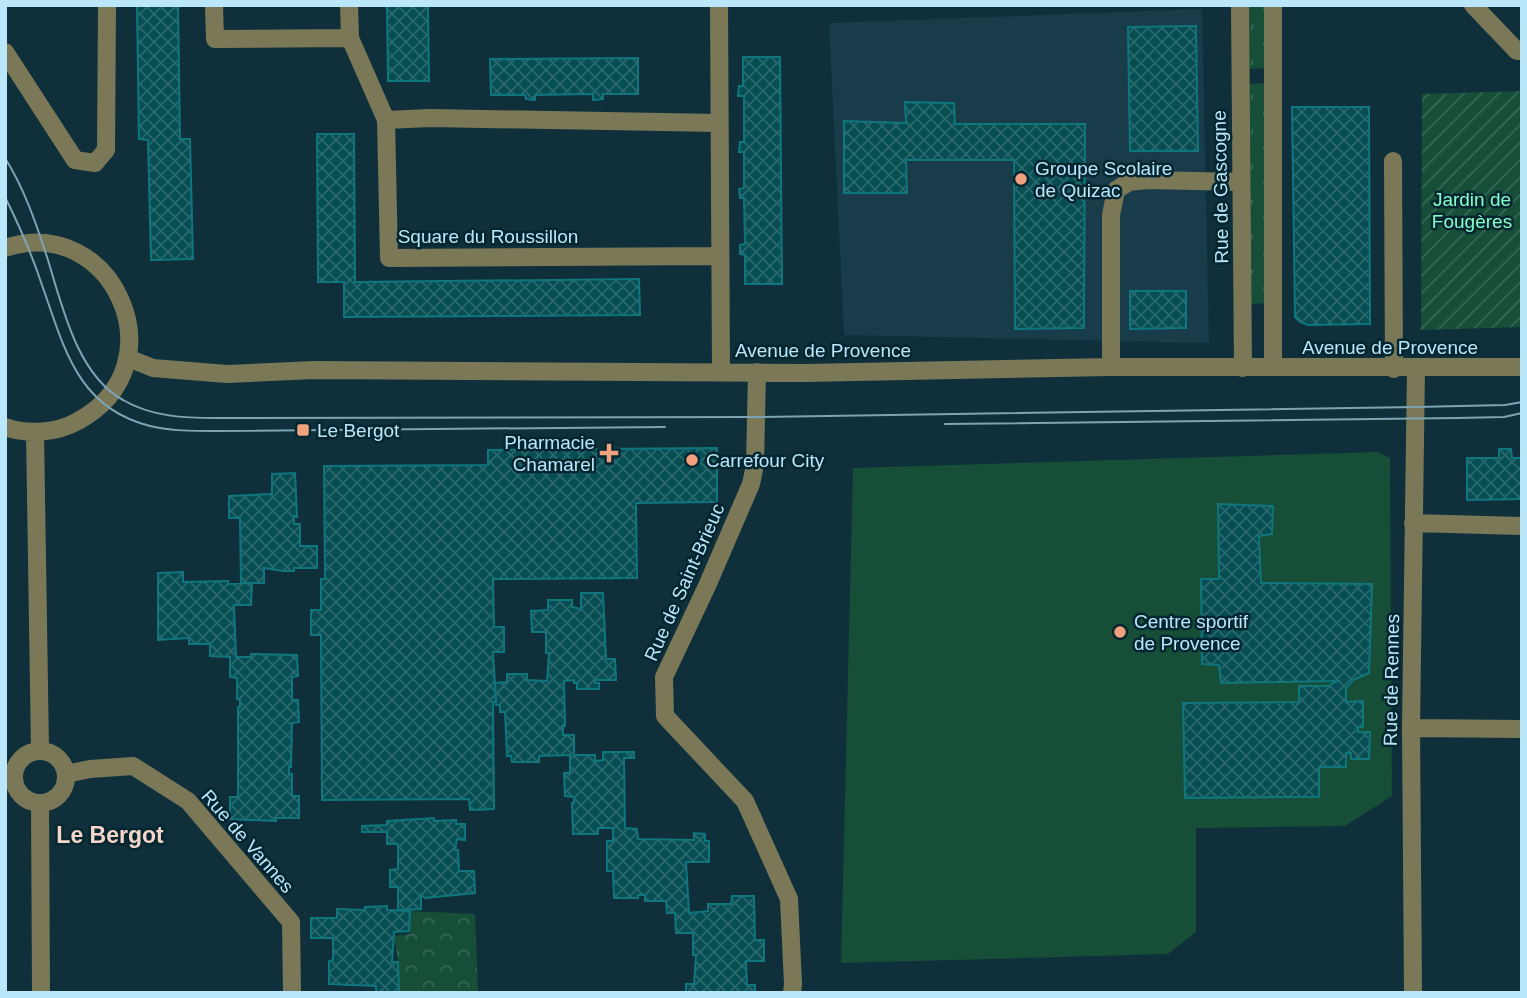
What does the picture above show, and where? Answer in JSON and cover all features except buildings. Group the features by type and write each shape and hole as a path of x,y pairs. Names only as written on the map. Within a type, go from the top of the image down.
{"street":[{"path":"5,52 75,160 95,163 106,150 107,5"},
{"path":"214,5 215,39 350,37"},
{"path":"349,5 350,37 386,120 430,118 718,123"},
{"path":"719,5 721,371"},
{"name":"Rue de Gascogne","path":"1240,5 1243,368"},
{"path":"1273,5 1273,367"},
{"path":"1474,5 1517,51 1522,51"},
{"name":"Square du Roussillon","path":"386,120 389,258 720,256"},
{"path":"1393,161 1394,369"},
{"path":"1111,367 1111,215 1116,190 1129,182 1147,180 1241,182"},
{"path":"5,427 35,432 72,424 88,415 112,393 122,376 128,358 130,328 122,299 106,275 83,256 56,245 41,243 7,246"},
{"name":"Avenue de Provence","path":"128,358 153,368 227,374 314,370 805,373 1111,367 1522,367"},
{"name":"Rue de Rennes","path":"1413,993 1411,728 1416,369"},
{"name":"Rue de Saint-Brieuc","path":"757,372 755,465 751,484 664,677 665,716 745,801 789,899 792,993"},
{"path":"35,432 40,750"},
{"path":"1413,523 1522,526"},
{"path":"1411,728 1522,729"},
{"path":"40,750 55,755 66,774 64,788 60,794 40,803 20,794 10,771 26,754 40,750"},
{"name":"Rue de Vannes","path":"66,774 90,769 133,766 188,801 291,922 292,993"},
{"path":"40,803 41,993"}],"shaded area":[{"name":"Groupe Scolaire de Quizac","path":"1202,9 1209,343 844,335 829,23"}],"green space":[{"path":"1245,5 1267,5 1268,68 1246,69"},
{"path":"1268,83 1268,303 1250,304 1246,84"},
{"name":"Jardin de Fougères","path":"1522,91 1522,327 1421,330 1422,94"},
{"name":"Centre sportif de Provence","path":"1378,452 1390,458 1392,796 1345,826 1196,828 1196,932 1168,954 841,963 853,468"},
{"path":"410,911 475,914 478,993 399,993 394,936 410,934"}],"tram line":[{"path":"5,158 34,219 65,316 82,356 93,373 123,400 145,410 169,415 193,418 756,417 1416,407 1505,405 1522,402"},
{"path":"5,197 30,251 58,331 77,372 105,405 125,417 150,426 206,431 665,427"},
{"path":"945,424 1458,418 1504,417 1522,413"}],"place":[{"name":"Groupe Scolaire de Quizac","path":"1021,179"},
{"name":"Le Bergot","path":"303,430"},
{"name":"Pharmacie Chamarel","path":"609,453"},
{"name":"Carrefour City","path":"692,460"},
{"name":"Centre sportif de Provence","path":"1120,632"}],"district":[{"name":"Le Bergot","path":"110,835"}]}
